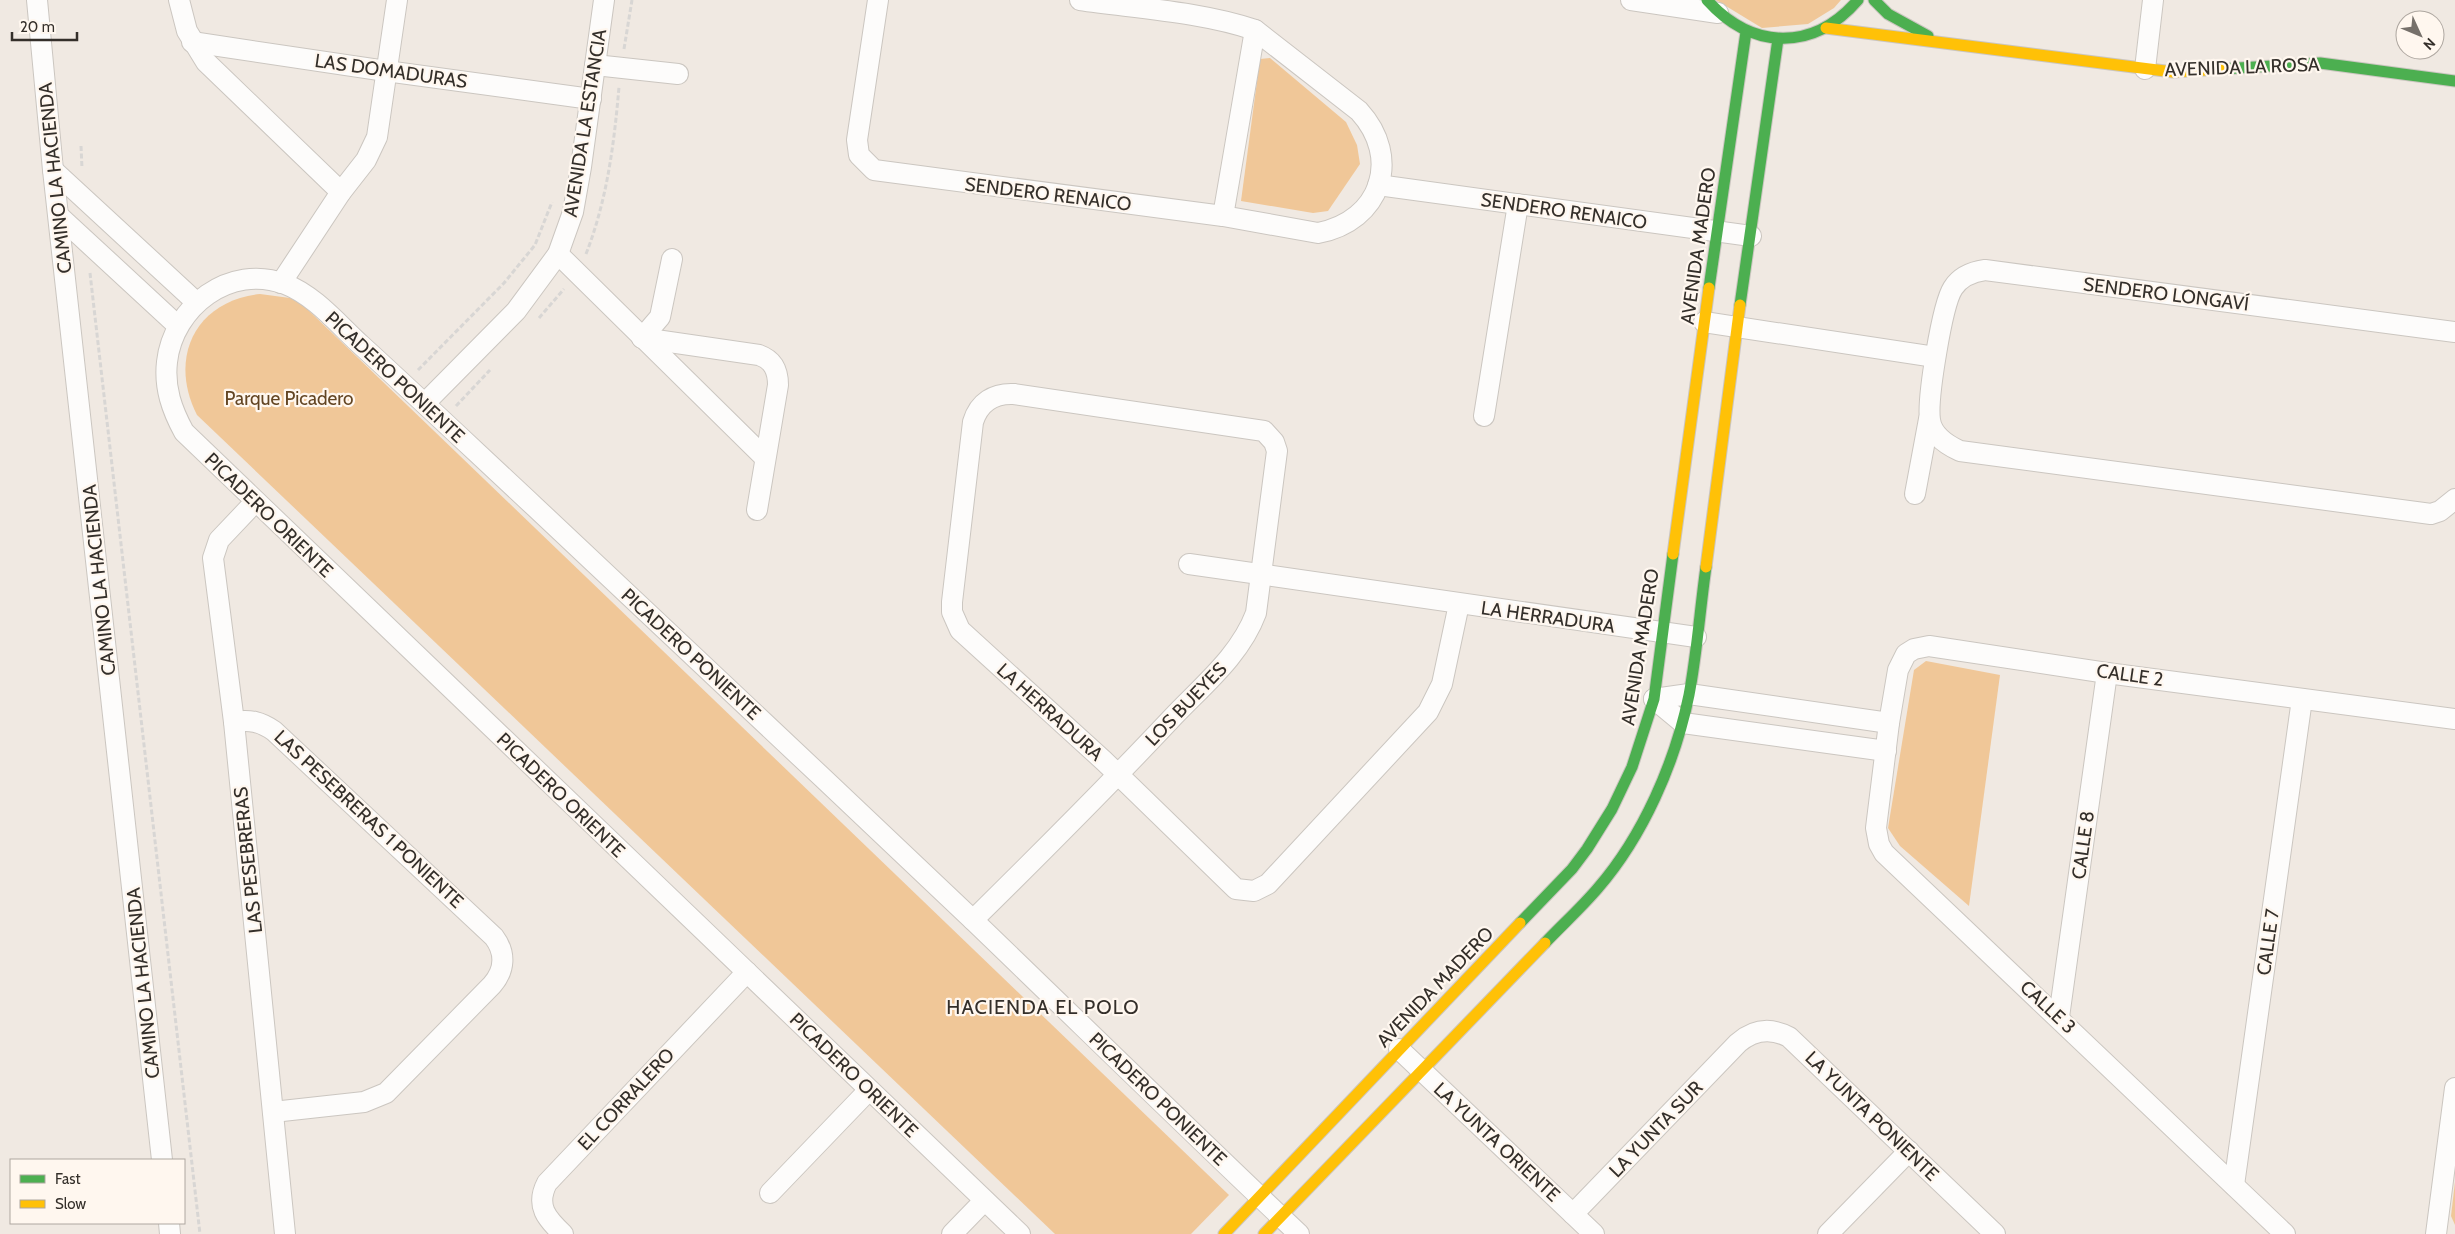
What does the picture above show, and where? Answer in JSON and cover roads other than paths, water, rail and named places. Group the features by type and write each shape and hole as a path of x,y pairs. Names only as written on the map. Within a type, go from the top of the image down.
{"street":[{"name":"CAMINO LA HACIENDA","path":"37,0 53,170 60,216 162,1159"},
{"path":"179,0 182,19 192,42 206,62 341,192"},
{"path":"281,283 341,192 366,160 377,137 396,0"},
{"name":"AVENIDA LA ESTANCIA","path":"425,403 516,311 558,254 573,212 604,0"},
{"name":"SENDERO RENAICO","path":"878,0 857,140 857,148 863,161 874,170 1223,216 1318,233 1331,230 1355,218 1373,198 1381,172 1380,146 1368,121 1359,111 1255,30 1239,24 1080,0"},
{"path":"1630,0 1713,6 1746,32 1778,39 1797,38 1826,28 1842,18 1858,0"},
{"name":"AVENIDA LA ROSA","path":"1874,0 1896,19 1940,42"},
{"path":"2145,69 2153,0"},
{"name":"AVENIDA LA ROSA","path":"1826,28 2145,69 2201,72 2294,62 2320,63 2455,81"},
{"path":"1223,216 1255,30"},
{"name":"AVENIDA MADERO","path":"1224,1234 1572,869 1609,817 1627,782 1647,729 1654,698 1661,633 1746,32"},
{"path":"1264,1234 1575,915 1609,874 1652,804 1664,778 1683,723 1689,694 1737,327 1778,39"},
{"name":"LAS DOMADURAS","path":"192,42 386,72 591,99"},
{"path":"595,65 678,74"},
{"path":"53,170 83,200 196,302"},
{"name":"SENDERO RENAICO","path":"1378,185 1751,236"},
{"path":"1484,416 1518,204"},
{"path":"60,216 178,326"},
{"path":"558,254 765,458"},
{"path":"642,338 660,316 672,259"},
{"name":"SENDERO LONGAVÍ","path":"1915,494 1929,419 1935,357 1952,289 1966,275 1984,270 2455,332"},
{"name":"PICADERO PONIENTE","path":"196,302 222,286 237,281 268,279 306,295 425,403 973,920 1299,1234"},
{"name":"PICADERO ORIENTE","path":"196,302 178,326 172,340 166,368 170,402 184,432 1020,1234"},
{"path":"1704,322 1935,357"},
{"path":"642,338 759,355 772,363 778,377 778,385 757,510"},
{"name":"LA HERRADURA","path":"1264,430 1014,394 993,396 984,402 975,415 952,602 955,622 960,630 1119,775 1236,889 1246,892 1262,888 1428,712 1442,684 1459,604"},
{"path":"1929,419 1942,440 1960,451 2431,514 2455,519"},
{"name":"LOS BUEYES","path":"973,920 1119,775 1238,649 1256,613 1277,451 1274,442 1264,430"},
{"path":"2431,514 2440,511 2455,499"},
{"name":"LAS PESEBRERAS","path":"255,502 219,540 213,558 234,722 286,1234"},
{"name":"LA HERRADURA","path":"1189,564 1696,637"},
{"name":"CALLE 2","path":"1886,751 1889,723 1901,662 1906,654 1921,646 2455,720"},
{"name":"CALLE 8","path":"2059,1018 2107,672"},
{"path":"1654,698 1689,694 1889,723"},
{"path":"1654,698 1683,723 1886,751"},
{"name":"CALLE 7","path":"2234,1185 2302,699"},
{"name":"LAS PESEBRERAS 1 PONIENTE","path":"234,722 250,720 266,725 274,731 494,937 502,952 503,960 498,978 386,1093 364,1102 273,1112"},
{"name":"CALLE 3","path":"1886,751 1876,828 1879,844 1884,853 2285,1234"},
{"name":"EL CORRALERO","path":"563,1234 546,1218 543,1211 542,1196 548,1183 746,972"},
{"name":"LA YUNTA PONIENTE","path":"1738,1043 1754,1032 1764,1030 1774,1031 1789,1037 1995,1234"},
{"name":"LA YUNTA SUR","path":"1573,1214 1738,1043"},
{"name":"LA YUNTA ORIENTE","path":"1399,1050 1594,1234"},
{"path":"2436,1234 2455,1088"},
{"path":"770,1193 869,1090"},
{"path":"1828,1234 1909,1151"},
{"path":"952,1234 984,1201"}],"district":[{"name":"HACIENDA EL POLO","path":"1043,1007"}],"park label":[{"name":"Parque Picadero","path":"289,398"}]}
